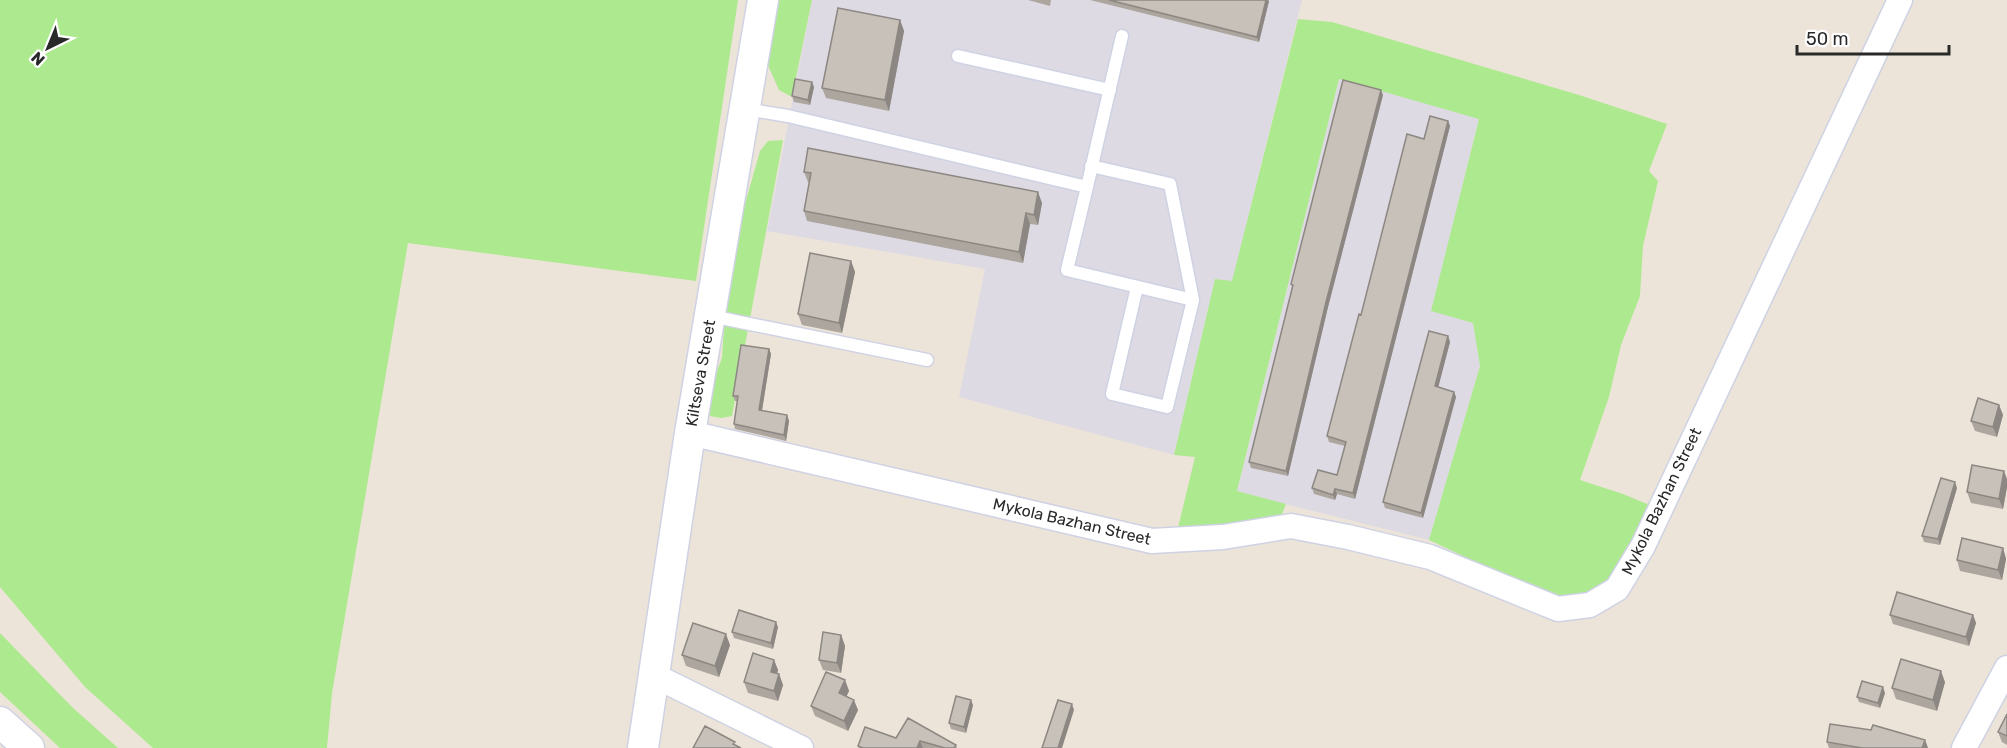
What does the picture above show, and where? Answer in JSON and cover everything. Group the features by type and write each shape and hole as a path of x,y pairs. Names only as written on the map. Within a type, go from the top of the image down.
{"street":[{"name":"Kiltseva Street","path":"643,748 690,433 763,0"},
{"name":"Mykola Bazhan Street","path":"690,433 1152,541 1222,537 1291,526 1430,557 1558,609 1590,605 1617,589 1642,546 1900,0"},
{"path":"1964,748 2007,668"},
{"path":"655,676 801,748"},
{"path":"0,722 29,748"}],"lane":[{"path":"1122,36 1067,270 1193,300"},
{"path":"958,56 1110,90"},
{"path":"745,109 788,116 1087,186"},
{"path":"1091,166 1170,184 1193,300 1167,406 1112,394 1137,287"},
{"path":"710,316 927,360"}],"shaded area":[{"path":"812,0 1302,0 1232,282 1215,279 1174,455 959,397 985,269 767,231"},
{"path":"1339,79 1479,118 1432,310 1473,323 1480,366 1429,540 1237,492"}],"green space":[{"path":"0,0 738,0 696,281 408,243 332,693 327,748 153,748 85,687 0,587"},
{"path":"778,0 812,0 792,97 779,90 766,61"},
{"path":"1298,19 1332,22 1579,95 1667,124 1649,171 1658,181 1643,246 1640,296 1621,345 1609,397 1580,480 1647,504 1654,497 1635,543 1609,585 1585,599 1559,601 1429,540 1480,366 1473,323 1431,311 1479,119 1339,79 1237,491 1286,504 1280,519 1177,532 1195,457 1174,455 1215,279 1232,281"},
{"path":"783,140 732,416 721,418 710,416 707,397 722,358 727,282 736,236 760,151 768,141"},
{"path":"0,633 72,707 118,748 60,748 0,692"}],"building":[{"path":"1109,0 1266,0 1257,37"},
{"path":"838,8 900,20 885,100 822,88"},
{"path":"795,79 812,82 808,100 792,96"},
{"path":"1343,80 1381,90 1326,302 1286,471 1249,462"},
{"path":"1430,116 1448,121 1353,493 1335,489 1333,495 1312,488 1318,470 1337,475 1346,442 1327,436 1359,314 1361,315 1407,134 1424,139"},
{"path":"808,148 1038,192 1034,215 1026,213 1019,252 804,211 811,173 804,172"},
{"path":"810,253 851,261 839,323 798,314"},
{"path":"1429,331 1448,336 1435,386 1454,392 1421,513 1383,502"},
{"path":"741,345 769,349 759,410 787,415 784,435 734,424 738,396 733,396"},
{"path":"1978,398 1999,405 1993,427 1971,421"},
{"path":"1972,465 2004,471 1999,499 1967,492"},
{"path":"1941,478 1955,482 1938,539 1922,536"},
{"path":"1962,538 2003,548 1998,570 1957,560"},
{"path":"1897,592 1973,615 1966,637 1890,615"},
{"path":"739,610 776,622 771,643 732,632"},
{"path":"693,623 726,634 715,666 682,655"},
{"path":"823,632 841,635 837,663 819,660"},
{"path":"753,653 774,660 771,672 779,674 774,691 744,682"},
{"path":"1901,659 1941,671 1933,700 1892,688"},
{"path":"826,672 845,680 839,693 854,700 844,721 811,706"},
{"path":"1862,681 1883,687 1878,703 1857,697"},
{"path":"956,696 971,700 964,727 949,723"},
{"path":"1058,700 1072,704 1058,748 1042,748"},
{"path":"2007,714 2007,736 1998,732"},
{"path":"908,718 956,745 954,748 945,748 920,741 917,748 863,748 858,746 865,727 896,738"},
{"path":"1830,724 1871,730 1873,725 1925,740 1922,748 1862,748 1827,742"},
{"path":"705,726 735,742 733,744 741,748 693,748"}]}
